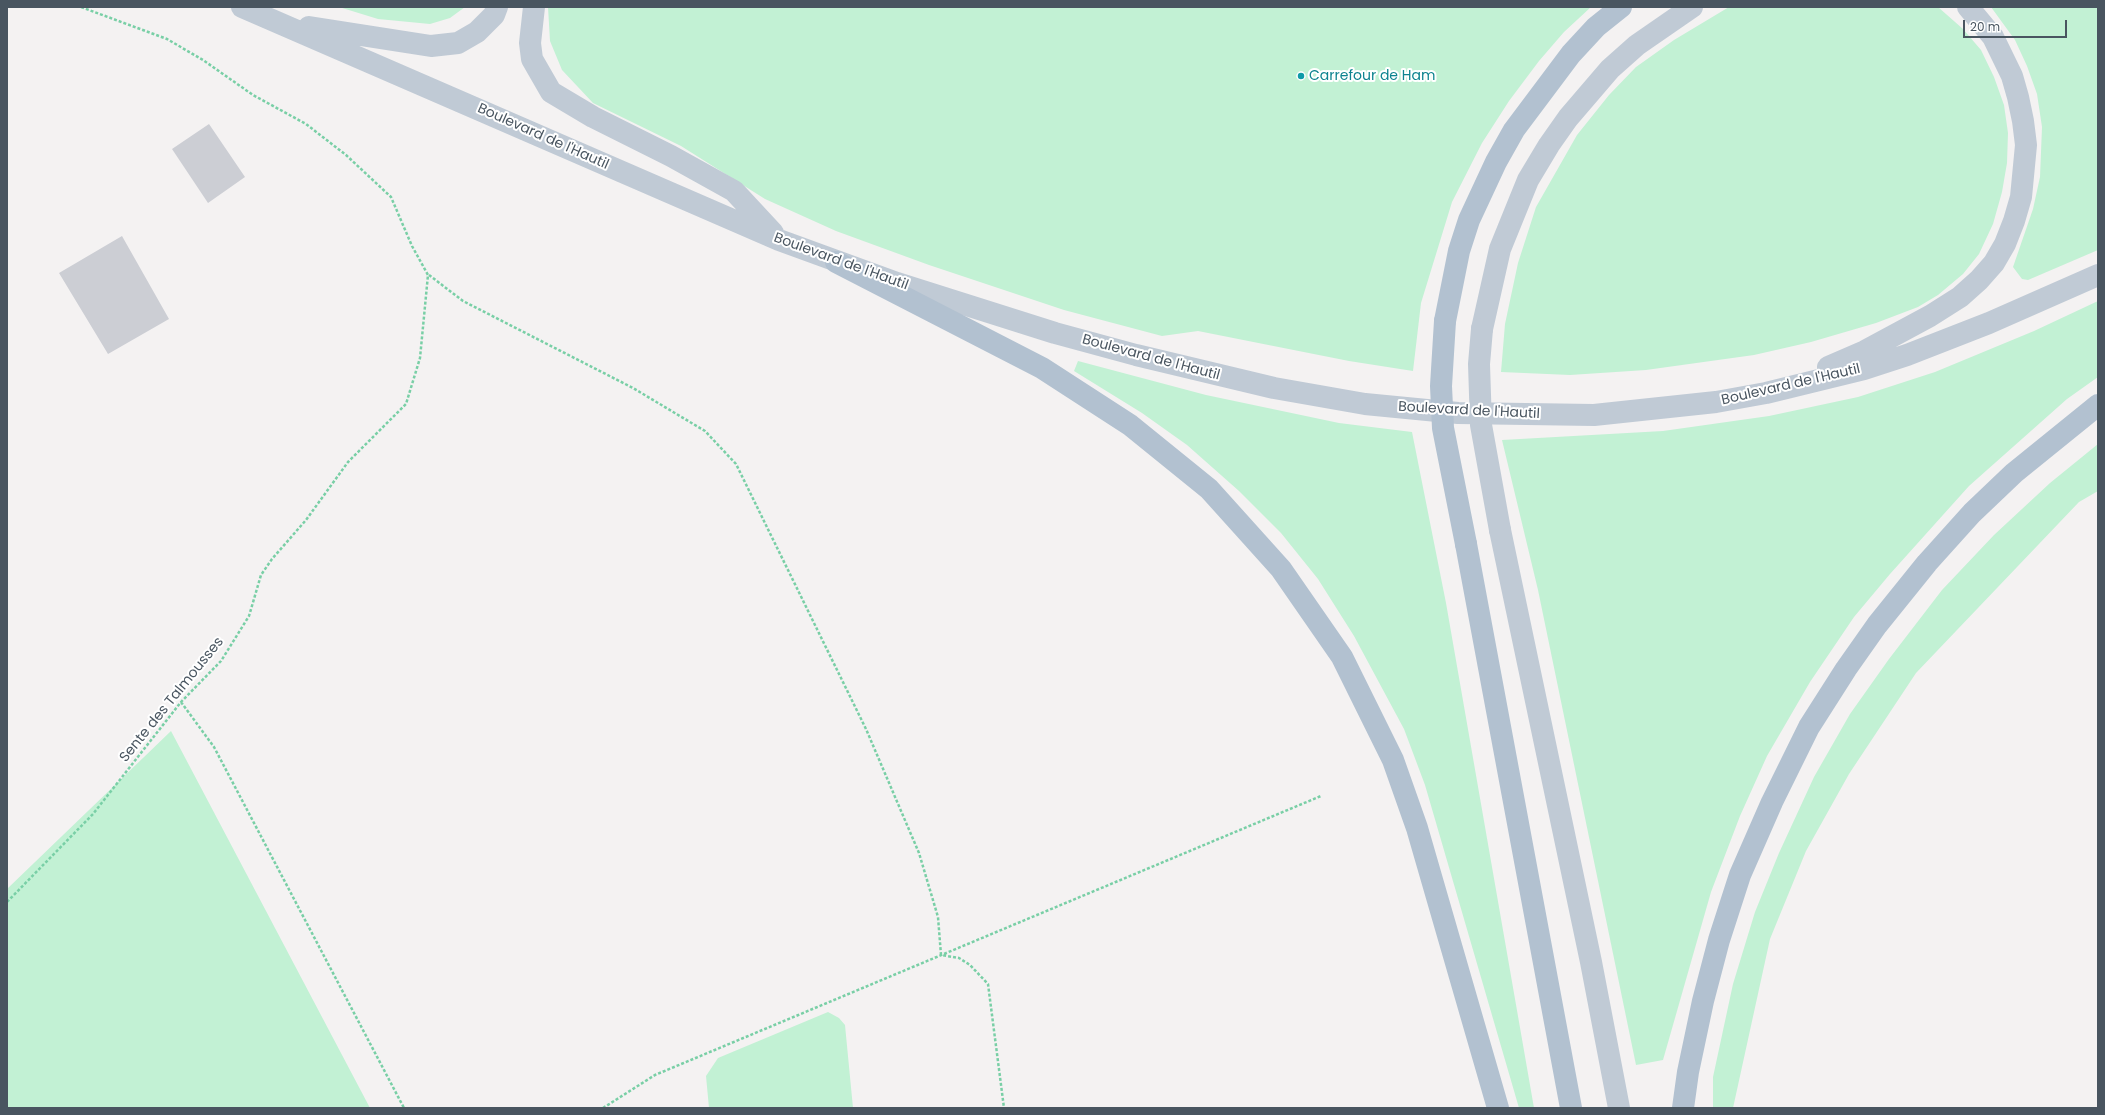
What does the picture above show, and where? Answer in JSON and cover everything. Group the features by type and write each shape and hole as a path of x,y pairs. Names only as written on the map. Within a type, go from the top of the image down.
{"main road":[{"name":"Boulevard de l'Hautil","path":"242,7 779,240 836,262 984,311 1129,353 1260,385 1365,404 1458,413 1594,415 1659,409 1766,393 1864,369 1907,355 1989,323 2098,275"},
{"path":"283,24 431,46 458,43 477,32 494,15 497,7"},
{"path":"534,7 530,43 532,59 551,92 593,117 671,156 734,191 779,240"},
{"path":"1571,1108 1443,428 1441,386 1445,321 1459,251 1469,220 1496,162 1514,130 1571,54 1596,27 1621,7"},
{"path":"1619,1108 1591,962 1500,530 1481,425 1479,364 1482,329 1500,248 1528,180 1549,145 1568,118 1610,69 1636,45 1692,7"},
{"path":"1766,393 1865,351 1930,316 1960,296 1979,280 1994,263 2005,244 2021,197 2026,145 2023,121 2012,76 2003,55 1993,37 1968,7"},
{"path":"836,262 1042,368 1130,425 1209,489 1281,568 1342,657 1393,760 1417,828 1498,1108"},
{"path":"1683,1108 1688,1072 1703,1001 1719,940 1735,889 1772,802 1809,727 1846,669 1877,625 1927,563 1972,513 2014,473 2098,405"}],"path":[{"path":"81,7 167,39 203,60 253,95 306,124 335,146 391,197 412,246 428,275 463,301 633,388 705,431 736,464 866,729 919,853 938,917 941,955"},
{"name":"Sente des Talmousses","path":"7,902 93,814 181,702 221,661 249,616 261,575 272,559 306,520 348,462 406,404 420,358 428,275"},
{"path":"181,702 214,747 404,1108"},
{"path":"603,1108 655,1075 1321,796"},
{"path":"941,955 959,958 970,965 988,984 1004,1108"}],"green space":[{"path":"339,7 465,7 450,18 430,24 378,19"},
{"path":"548,7 1591,7 1564,32 1539,61 1509,101 1482,143 1452,202 1421,303 1413,371 1349,361 1198,331 1162,336 1064,310 929,265 836,231 765,199 681,146 593,103 562,70 550,41"},
{"path":"1729,7 1938,7 1963,29 1981,50 1994,77 2004,105 2008,133 2007,163 2002,192 1993,224 1979,254 1963,274 1938,295 1918,307 1876,323 1811,342 1754,355 1646,370 1570,375 1501,372 1505,324 1518,263 1536,207 1577,135 1609,95 1636,67 1674,40"},
{"path":"1991,7 2098,7 2098,250 2028,280 2022,279 2013,267 2033,209 2040,177 2042,127 2037,94 2027,66 2015,40"},
{"path":"2098,301 2098,377 2067,399 1969,486 1890,574 1854,617 1810,682 1767,756 1740,816 1711,892 1663,1060 1636,1065 1538,590 1502,440 1663,431 1769,416 1858,397 1935,372 2034,331"},
{"path":"1078,361 1206,395 1339,423 1412,432 1446,603 1534,1108 1519,1108 1425,785 1404,729 1354,636 1318,579 1281,533 1239,491 1187,445 1142,413 1074,371"},
{"path":"2098,444 2098,491 2079,502 1916,673 1849,774 1806,851 1770,939 1733,1108 1713,1108 1713,1077 1733,984 1755,912 1779,853 1814,777 1850,714 1889,659 1942,590 1994,535 2050,483"},
{"path":"171,731 370,1108 7,1108 7,889"},
{"path":"828,1012 839,1018 845,1025 853,1108 709,1108 706,1076 718,1058"}],"building":[{"path":"209,124 245,177 208,203 172,149"},
{"path":"122,236 169,319 108,354 59,273"}],"place":[{"name":"Carrefour de Ham","path":"1301,76"}]}
